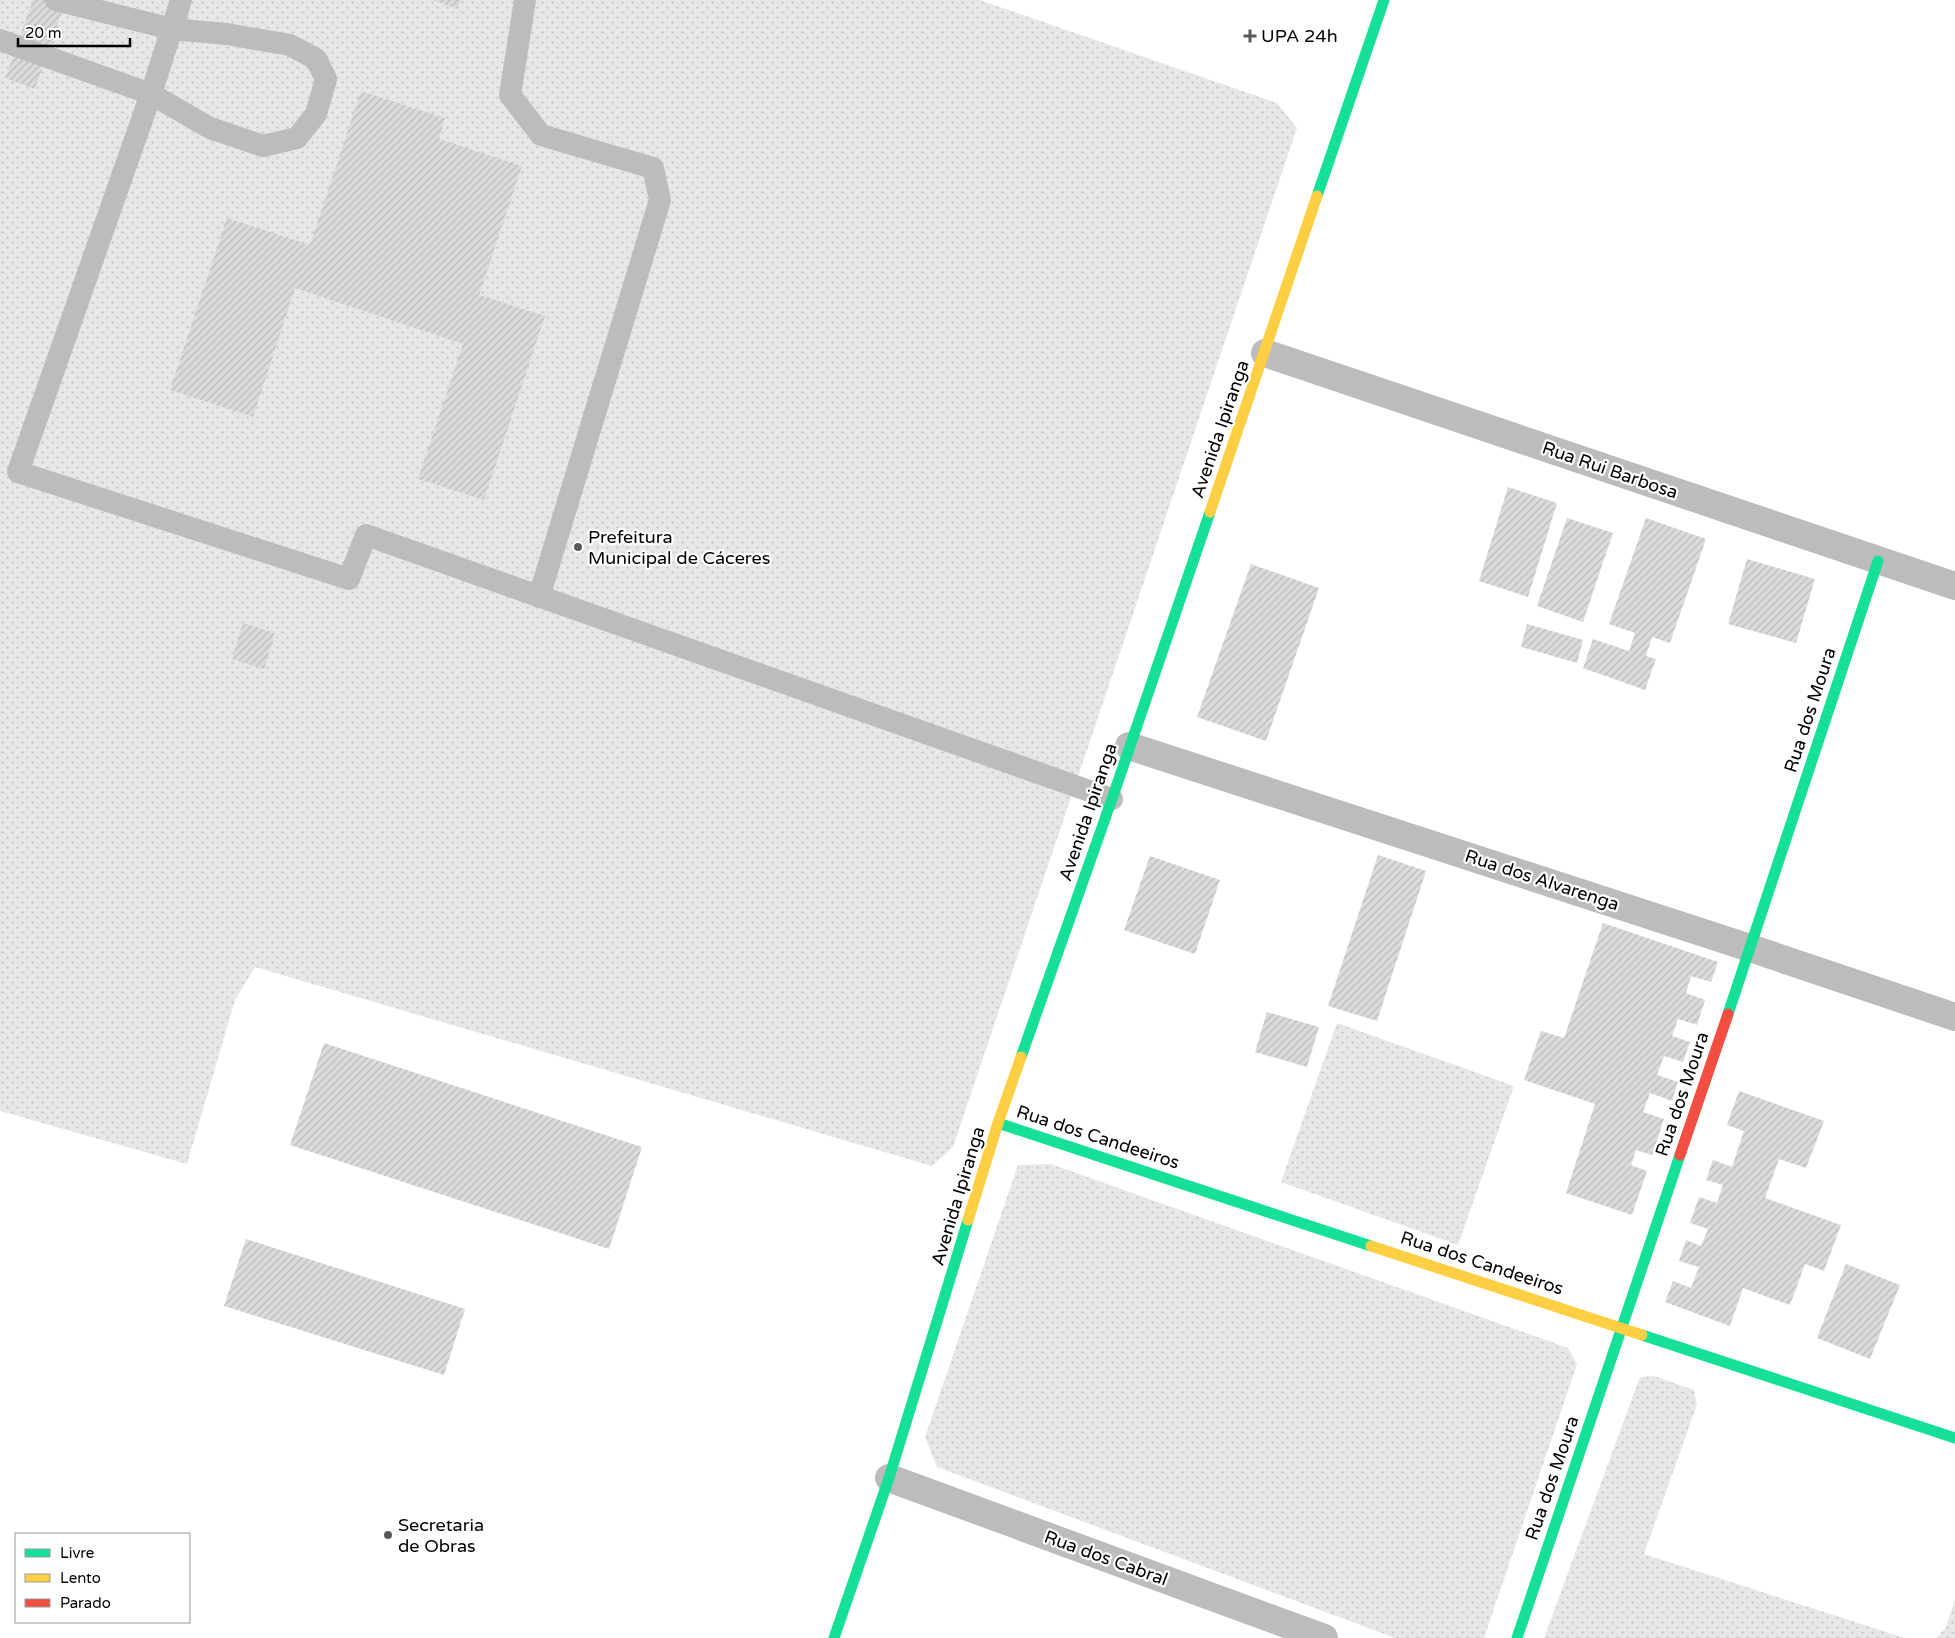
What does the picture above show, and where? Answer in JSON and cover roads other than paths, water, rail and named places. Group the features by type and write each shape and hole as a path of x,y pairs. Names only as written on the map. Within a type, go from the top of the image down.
{"street":[{"name":"Avenida Ipiranga","path":"834,1638 889,1478 998,1123 1112,800 1384,0"},
{"name":"Rua Rui Barbosa","path":"1265,353 1955,586"},
{"name":"Rua dos Moura","path":"1517,1638 1750,948 1878,561"},
{"name":"Rua dos Alvarenga","path":"1129,746 1955,1016"},
{"name":"Rua dos Candeeiros","path":"998,1123 1955,1438"},
{"name":"Rua dos Cabral","path":"889,1478 1324,1638"}],"lane":[{"path":"0,40 151,94 210,128 262,146 297,138 316,114 326,79 316,59 290,45 227,34 172,29 56,0"},
{"path":"181,0 151,94 18,472 350,579 366,535 1112,800"},
{"path":"525,0 510,95 541,136 654,168 660,200 539,597"}],"place":[{"name":"UPA 24h","path":"1250,36"},
{"name":"Prefeitura Municipal de Cáceres","path":"578,547"},
{"name":"Secretaria de Obras","path":"388,1535"}]}
